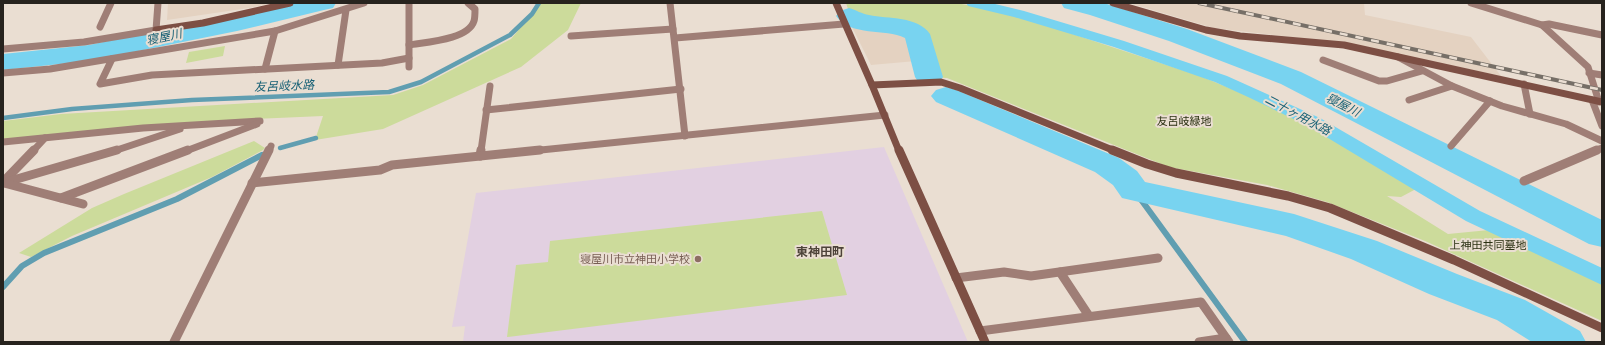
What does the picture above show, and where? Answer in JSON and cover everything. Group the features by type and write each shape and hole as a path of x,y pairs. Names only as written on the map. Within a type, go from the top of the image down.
{"street":[{"path":"100,27 111,3"},
{"path":"156,30 158,3"},
{"path":"3,49 84,42 203,23 290,3"},
{"path":"3,73 50,69 275,30 346,10 364,3"},
{"path":"409,3 409,67"},
{"path":"409,45 465,33 474,22 475,9 468,3"},
{"path":"670,3 681,89 685,136"},
{"path":"836,3 985,342"},
{"path":"1114,3 1193,26 1240,36 1344,46 1394,55 1597,101"},
{"path":"1471,3 1542,25 1588,67 1602,126"},
{"path":"338,65 346,10"},
{"path":"674,38 844,24"},
{"path":"1542,25 1549,24 1602,35"},
{"path":"571,36 673,28"},
{"path":"265,69 275,30"},
{"path":"1394,55 1452,86 1490,101 1566,124 1602,141"},
{"path":"112,58 100,84 152,75 382,63 409,58"},
{"path":"1323,60 1379,81 1388,81 1422,71"},
{"path":"1589,73 1602,75"},
{"path":"872,85 941,82 960,88 1147,164 1169,171 1288,196 1330,208 1454,260 1602,328"},
{"path":"1524,84 1530,114"},
{"path":"480,156 490,86"},
{"path":"1409,100 1452,86"},
{"path":"486,110 681,89"},
{"path":"1451,146 1490,101"},
{"path":"252,183 380,170 392,165 885,115"},
{"path":"3,142 143,128 260,121 259,123 61,198"},
{"path":"82,204 3,183 117,150 191,125"},
{"path":"3,183 45,138"},
{"path":"174,342 271,146"},
{"path":"1524,181 1602,148"},
{"path":"956,278 1004,272 1031,276 1158,258"},
{"path":"1060,272 1089,316"},
{"path":"980,331 1201,302 1228,340"},
{"path":"1199,342 1228,340"}],"shaded area":[{"path":"168,3 272,3 249,8 167,20"},
{"path":"1129,3 1364,3 1365,15 1471,37 1501,76 1343,43 1214,28"},
{"path":"850,23 897,27 911,31 916,36 916,61 871,65"},
{"name":"寝屋川市立神田小学校","path":"884,147 968,342 463,342 465,326 452,327 476,193"}],"green space":[{"path":"541,3 581,3 568,30 521,67 383,129 315,140 323,116 231,120 3,139 3,121 61,114 393,95 423,85 511,39"},
{"name":"友呂岐緑地","path":"846,3 956,3 989,9 1030,20 1200,76 1256,99 1312,127 1416,189 1401,197 1387,196 1448,234 1489,230 1584,272 1602,283 1602,321 1425,241 1327,202 1267,185 1169,167 947,78 931,77 927,69 918,33 907,27 856,20 850,15"},
{"path":"225,46 223,56 186,63 189,52"},
{"path":"254,141 265,148 212,177 72,236 31,257 19,253 92,208"},
{"path":"822,211 847,295 507,337 516,265 548,262 550,241"}],"waterway":[{"name":"寝屋川","path":"3,62 89,53 237,23 324,3"},
{"name":"友呂岐水路","path":"3,118 72,109 192,100 389,92 421,82 510,35 532,14 539,3"},
{"name":"二十ヶ用水路","path":"973,3 1019,14 1119,44 1221,79 1254,93 1314,122 1473,216 1602,277"},
{"name":"寝屋川","path":"1073,3 1098,9 1178,35 1291,78 1602,235"},
{"path":"849,16 857,20 901,28 917,34 929,77"},
{"path":"946,96 1107,165 1125,178 1134,190 1294,226 1364,250 1443,284 1511,310 1565,342"},
{"path":"280,148 316,138"},
{"path":"3,287 22,266 44,253 177,199 262,155"},
{"path":"1134,190 1245,342"}],"railway":[{"path":"1199,3 1602,90"}],"place":[{"name":"寝屋川市立神田小学校","path":"698,259"}],"district":[{"name":"東神田町","path":"820,252"}],"park label":[{"name":"上神田共同墓地","path":"1488,245"}]}
